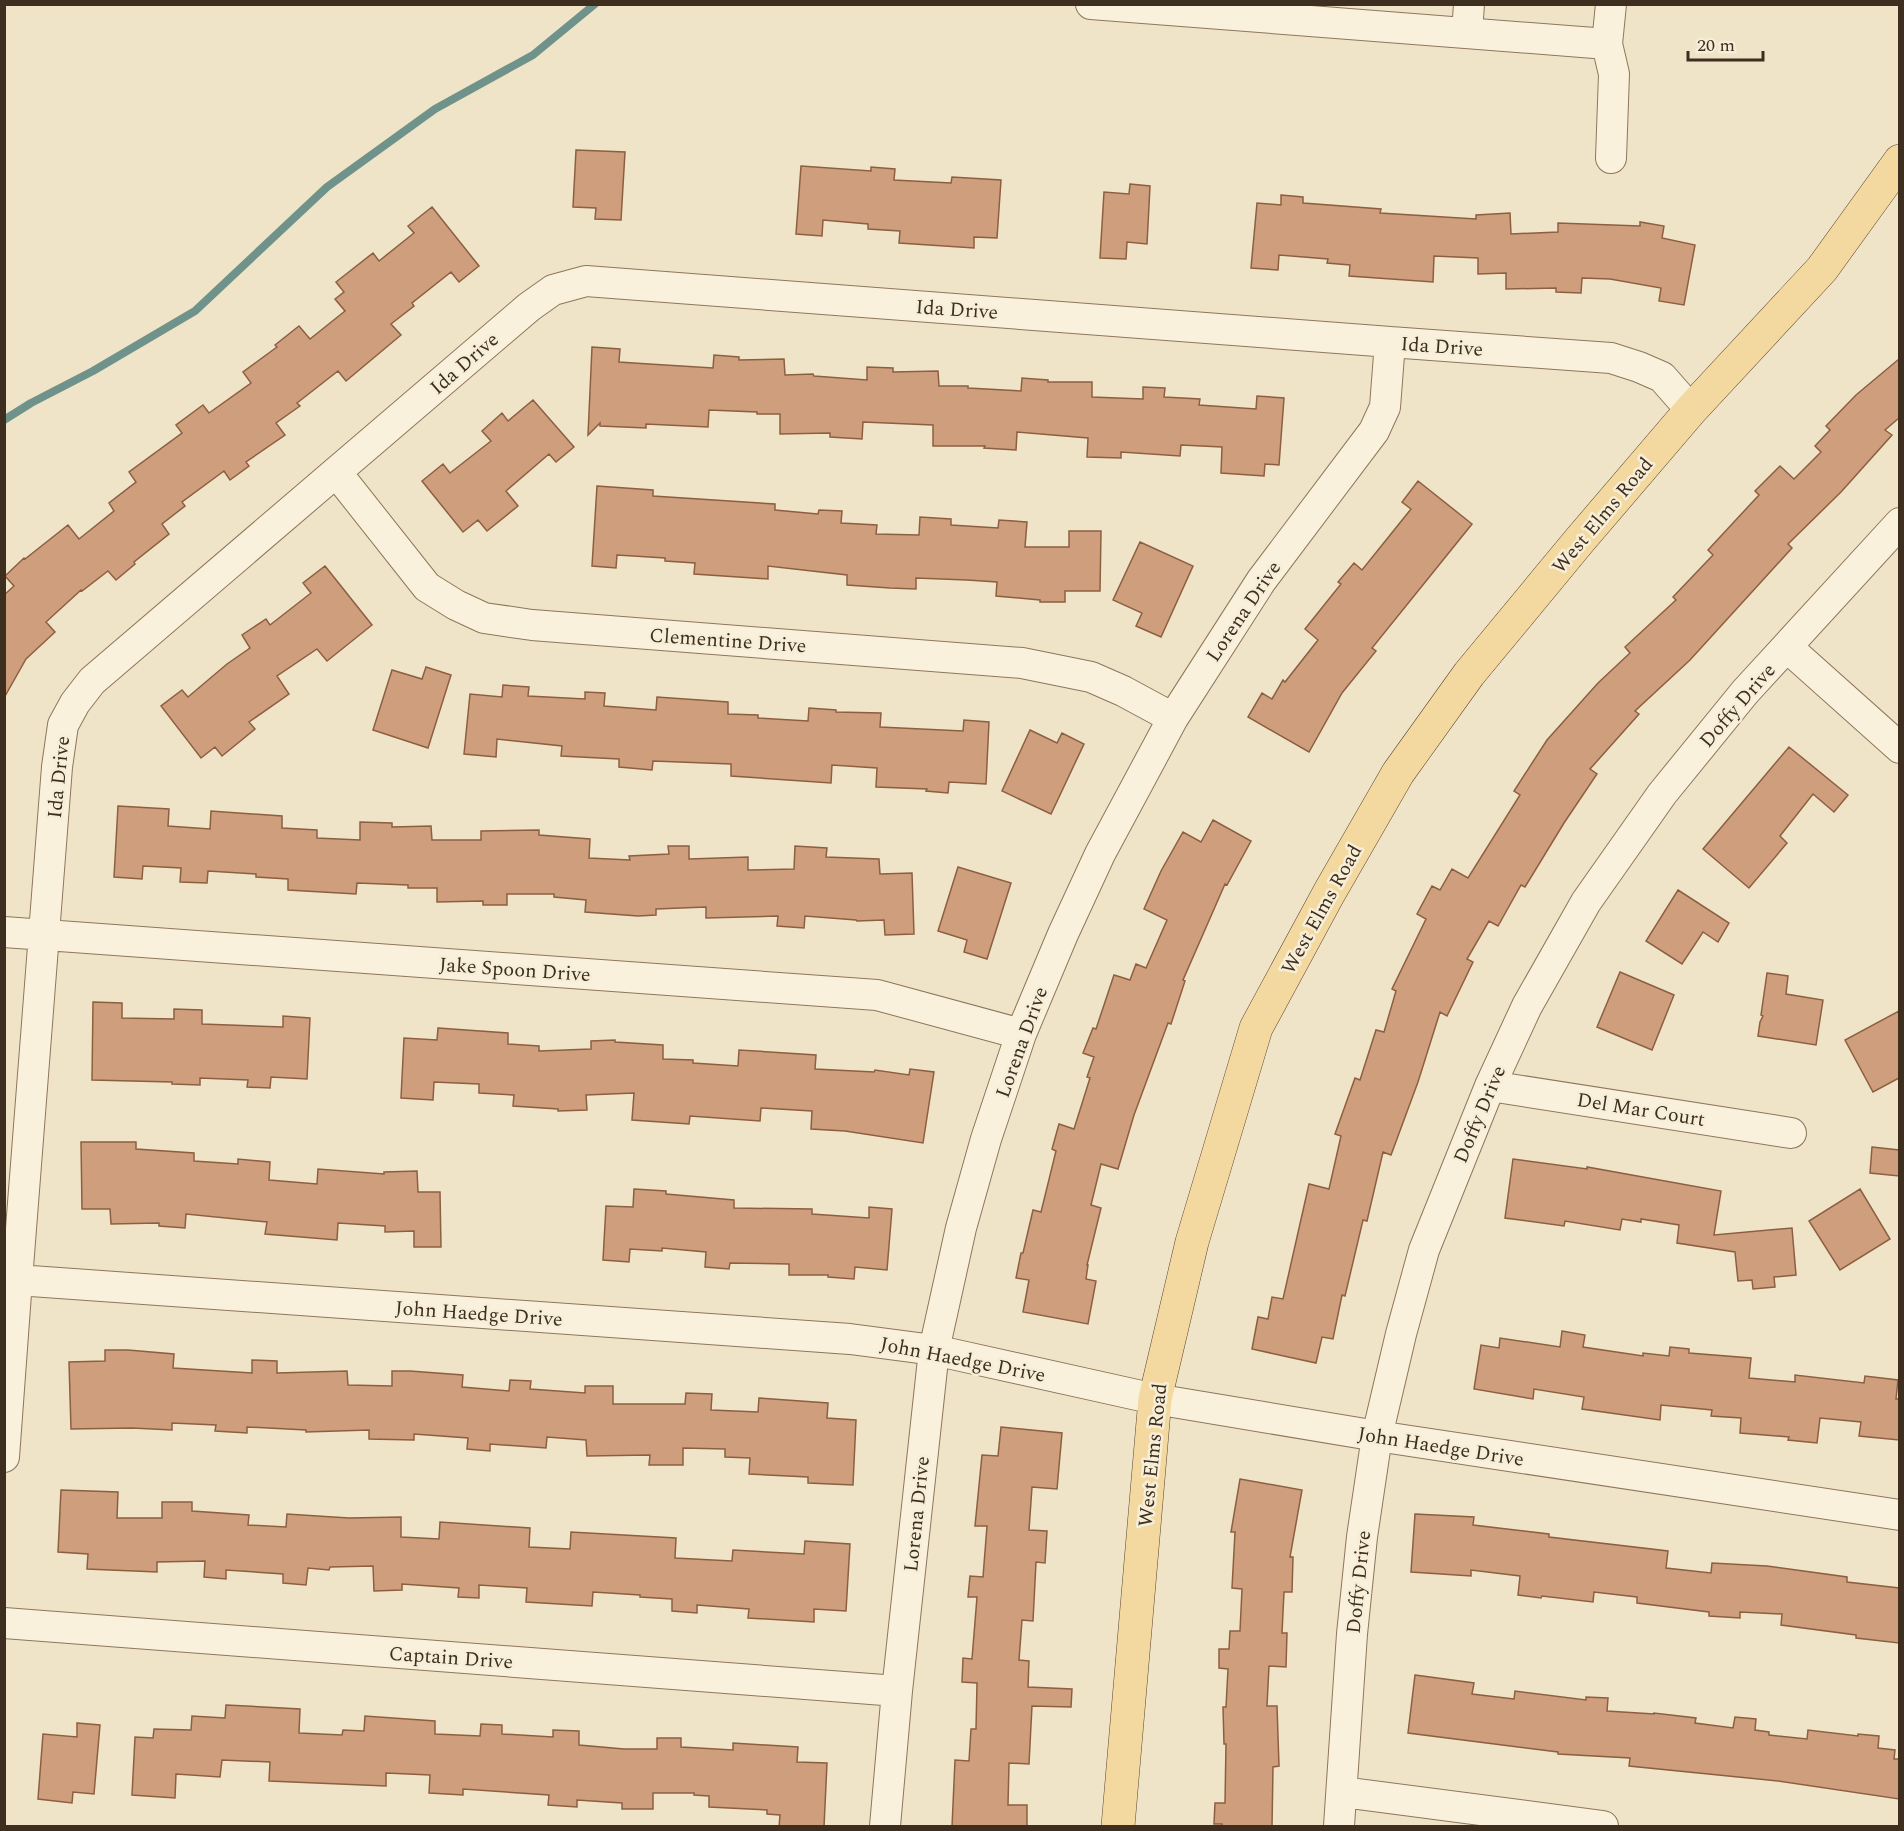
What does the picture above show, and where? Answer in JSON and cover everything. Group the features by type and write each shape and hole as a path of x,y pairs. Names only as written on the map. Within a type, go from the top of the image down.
{"main road":[{"name":"West Elms Road","path":"1118,1827 1155,1399 1192,1242 1256,1028 1323,903 1398,773 1469,674 1691,410 1822,269 1899,161"}],"street":[{"path":"1091,4 1468,19 1607,44"},
{"path":"1611,4 1607,44 1614,74 1611,158"},
{"name":"Ida Drive","path":"4,1457 63,725 75,703 92,681 529,307 553,290 586,280 1611,358 1662,377 1691,410"},
{"name":"Lorena Drive","path":"885,1827 897,1691 934,1350 961,1228 986,1139 1021,1034 1100,854 1173,718 1261,581 1374,431 1385,407 1390,342"},
{"name":"Clementine Drive","path":"336,472 427,588 484,618 532,625 1022,663 1091,677 1173,718"},
{"name":"Doffy Drive","path":"1339,1827 1354,1612 1377,1436 1424,1250 1490,1086 1527,1006 1586,902 1662,794 1745,692 1788,648 1899,523"},
{"path":"1788,648 1899,748"},
{"name":"Jake Spoon Drive","path":"4,932 877,995 1021,1034"},
{"name":"Del Mar Court","path":"1490,1086 1791,1133"},
{"name":"John Haedge Drive","path":"17,1280 850,1339 934,1350 1155,1399 1377,1436 1899,1515"},
{"name":"Captain Drive","path":"4,1623 897,1691"},
{"path":"1342,1792 1603,1827"}],"building":[{"path":"576,150 625,152 621,220 595,219 596,208 573,207"},
{"path":"801,166 871,171 871,167 895,169 894,180 951,183 952,177 1001,180 997,238 974,237 974,248 899,243 900,231 868,229 868,224 823,220 822,236 796,234"},
{"path":"1130,184 1150,186 1147,244 1127,242 1126,259 1100,258 1104,192 1129,194"},
{"path":"1281,195 1303,197 1303,203 1381,209 1380,213 1476,219 1476,215 1510,213 1511,234 1558,232 1558,223 1640,226 1640,222 1664,226 1662,238 1695,245 1684,305 1659,301 1661,288 1610,279 1582,278 1581,293 1556,292 1556,288 1506,289 1506,273 1478,274 1478,258 1434,256 1433,282 1349,276 1350,265 1327,263 1328,259 1279,255 1278,270 1251,268 1257,203 1281,205"},
{"path":"432,207 479,266 459,282 451,272 412,303 414,306 391,324 401,335 346,381 338,371 297,403 300,406 276,423 285,435 246,462 249,466 230,480 224,471 182,502 185,506 162,524 169,534 116,580 108,571 81,590 46,622 55,632 26,659 4,698 4,595 14,586 5,576 24,558 68,525 79,539 114,511 109,503 136,482 129,472 182,433 176,425 203,405 209,413 251,383 243,372 277,347 275,345 299,326 310,339 345,311 335,299 344,292 336,282 373,253 379,261 414,233 408,226"},
{"path":"592,347 620,349 619,362 713,368 714,355 739,357 739,360 784,359 785,375 813,374 814,376 867,380 867,367 893,368 893,372 938,371 939,386 1021,391 1022,378 1048,380 1048,382 1092,382 1092,397 1143,399 1143,387 1165,388 1164,397 1200,399 1199,405 1256,409 1257,396 1284,398 1279,465 1265,464 1264,476 1221,473 1222,447 1181,445 1180,456 1121,452 1121,458 1087,457 1088,438 1017,432 1016,450 984,448 985,446 933,446 933,425 863,422 862,439 830,437 830,433 780,434 780,414 757,414 757,412 709,410 708,427 646,424 646,428 600,426 600,423 588,435"},
{"path":"1899,359 1899,418 1885,430 1892,435 1841,492 1788,544 1792,548 1690,660 1635,711 1639,714 1590,769 1597,774 1525,887 1521,885 1498,926 1489,921 1467,959 1473,962 1447,1016 1440,1012 1418,1082 1391,1155 1383,1152 1367,1221 1363,1220 1345,1296 1342,1295 1333,1339 1322,1337 1316,1363 1252,1349 1258,1317 1268,1319 1272,1297 1283,1299 1309,1184 1329,1189 1341,1136 1335,1134 1355,1078 1360,1080 1376,1030 1384,1032 1396,991 1392,989 1426,919 1417,914 1432,886 1440,890 1452,869 1468,878 1520,795 1514,791 1547,740 1598,683 1630,653 1625,647 1676,600 1673,597 1713,555 1708,550 1759,495 1755,491 1780,466 1794,479 1821,452 1815,446 1830,430 1826,426 1856,395"},
{"path":"533,400 574,447 556,462 549,454 506,491 518,506 487,531 478,520 463,532 422,481 443,464 450,473 491,441 482,431 502,413 508,421"},
{"path":"1418,481 1472,524 1372,648 1376,651 1342,693 1309,752 1248,717 1262,693 1272,699 1283,680 1285,682 1318,640 1305,629 1341,584 1338,582 1354,563 1362,570 1411,509 1402,502"},
{"path":"597,486 653,490 653,496 775,504 775,510 818,514 819,510 842,511 841,523 877,525 876,534 919,535 920,517 951,519 951,525 998,528 999,520 1027,522 1025,547 1069,547 1069,531 1101,531 1100,591 1065,591 1065,602 1040,602 1040,600 996,596 997,582 916,578 916,589 847,585 847,575 768,566 768,579 694,574 695,563 665,561 665,558 617,555 616,568 592,566"},
{"path":"1140,542 1193,566 1161,637 1136,626 1142,613 1113,600"},
{"path":"325,566 372,625 327,661 317,649 277,676 289,694 249,722 255,729 222,756 215,747 201,758 161,706 182,690 188,697 250,648 242,635 266,619 270,625 311,593 303,583"},
{"path":"426,667 451,675 428,748 373,730 392,670 422,679"},
{"path":"503,685 529,687 528,696 585,699 585,692 605,693 604,706 656,710 657,697 728,702 728,714 758,715 758,718 808,721 809,708 836,710 836,712 881,713 880,727 963,731 964,720 989,722 986,784 949,782 948,793 926,791 927,789 876,787 877,768 832,765 831,783 731,776 731,764 653,761 652,770 619,767 619,759 561,756 562,746 497,739 496,757 464,754 470,694 502,697"},
{"path":"1030,730 1057,743 1062,733 1084,744 1051,814 1002,791"},
{"path":"1789,747 1848,795 1834,812 1813,794 1780,836 1787,843 1749,888 1703,849"},
{"path":"118,806 169,809 168,826 210,829 211,811 282,816 282,828 317,830 317,838 360,840 360,822 392,823 392,827 431,826 432,840 481,840 481,831 539,830 539,835 590,839 589,858 630,860 629,856 669,854 668,846 689,846 689,859 748,857 748,870 794,869 795,846 827,848 826,857 879,859 880,874 912,873 914,934 885,935 884,920 857,921 805,916 804,928 777,926 778,916 706,918 706,907 656,909 656,915 638,916 585,912 586,900 554,897 554,894 507,894 507,905 483,905 483,901 437,902 437,888 408,888 408,885 357,883 356,894 288,890 288,879 208,871 207,883 180,882 181,868 143,866 142,879 114,877"},
{"path":"1213,820 1251,841 1227,885 1225,884 1183,980 1185,981 1171,1024 1168,1023 1134,1115 1118,1169 1101,1164 1091,1205 1101,1208 1087,1265 1086,1279 1096,1281 1088,1324 1023,1312 1029,1280 1016,1278 1021,1253 1023,1253 1033,1210 1041,1212 1056,1151 1052,1149 1059,1124 1074,1129 1090,1078 1087,1077 1094,1057 1083,1053 1093,1028 1096,1029 1114,975 1130,980 1136,964 1146,968 1167,920 1144,909 1161,871 1183,832 1201,842"},
{"path":"958,867 1011,883 987,959 964,952 967,940 938,931"},
{"path":"1678,890 1729,923 1718,942 1703,932 1682,964 1646,941"},
{"path":"1620,972 1674,995 1652,1050 1597,1027"},
{"path":"1767,973 1788,976 1786,994 1823,1000 1816,1045 1758,1036 1763,1016 1761,1015"},
{"path":"93,1002 122,1003 122,1018 174,1019 174,1009 202,1010 202,1024 283,1027 283,1016 310,1018 307,1079 271,1077 270,1088 247,1087 248,1080 200,1078 200,1085 92,1080"},
{"path":"1899,1011 1899,1078 1873,1092 1845,1040"},
{"path":"438,1028 508,1033 508,1044 539,1046 539,1051 591,1049 591,1041 615,1040 615,1042 663,1045 663,1059 693,1060 693,1063 738,1066 739,1050 816,1055 815,1069 874,1072 875,1070 909,1075 910,1069 934,1072 923,1143 845,1131 811,1129 812,1111 761,1108 760,1121 690,1116 689,1124 632,1120 634,1093 586,1095 587,1110 558,1111 558,1109 513,1106 514,1095 479,1093 479,1084 434,1082 433,1100 401,1098 404,1038 437,1040"},
{"path":"81,1142 136,1142 136,1149 194,1153 194,1161 238,1164 238,1159 270,1162 269,1180 317,1184 318,1169 384,1174 384,1172 417,1171 418,1192 440,1192 441,1247 414,1247 414,1231 385,1232 385,1226 338,1223 337,1240 265,1234 267,1222 186,1214 185,1228 159,1226 159,1223 111,1224 110,1209 82,1209"},
{"path":"1872,1147 1899,1150 1899,1176 1870,1173"},
{"path":"1513,1159 1587,1169 1587,1167 1721,1191 1714,1235 1792,1228 1796,1275 1774,1277 1775,1287 1753,1289 1752,1280 1738,1281 1735,1252 1677,1243 1679,1225 1641,1219 1641,1222 1622,1219 1620,1230 1565,1221 1564,1226 1505,1218"},
{"path":"634,1189 734,1200 734,1208 812,1209 812,1214 869,1218 869,1207 892,1209 887,1270 855,1267 854,1279 828,1277 828,1275 789,1275 789,1264 730,1263 729,1269 705,1267 706,1252 662,1248 662,1251 630,1249 629,1262 603,1260 606,1206 633,1207"},
{"path":"1860,1189 1890,1239 1840,1270 1809,1221"},
{"path":"1562,1331 1585,1335 1583,1347 1643,1356 1643,1353 1669,1356 1670,1347 1689,1349 1689,1353 1751,1358 1749,1378 1795,1382 1795,1375 1864,1383 1865,1376 1898,1380 1896,1399 1899,1399 1899,1440 1859,1436 1861,1422 1820,1418 1817,1443 1788,1440 1789,1437 1740,1433 1741,1418 1711,1416 1712,1410 1661,1405 1660,1420 1582,1409 1584,1397 1534,1389 1533,1399 1474,1389 1481,1345 1499,1348 1500,1338 1560,1347"},
{"path":"105,1350 174,1354 173,1368 252,1373 252,1360 277,1361 277,1373 347,1371 348,1385 392,1386 392,1371 410,1371 463,1375 462,1387 509,1391 510,1380 531,1381 530,1389 585,1393 585,1386 613,1386 613,1404 685,1404 686,1393 712,1394 711,1410 758,1412 759,1398 828,1403 827,1418 856,1420 853,1485 808,1483 808,1477 749,1474 750,1458 725,1457 725,1449 683,1448 683,1465 649,1465 650,1455 587,1456 586,1440 547,1437 546,1448 490,1444 490,1451 467,1449 468,1438 414,1434 414,1440 369,1439 369,1430 306,1432 306,1430 247,1427 247,1433 215,1431 216,1425 172,1423 172,1430 71,1429 69,1362 105,1361"},
{"path":"1001,1427 1062,1433 1057,1489 1032,1487 1029,1530 1047,1531 1045,1563 1036,1562 1033,1621 1022,1620 1019,1660 1029,1661 1028,1687 1072,1689 1071,1707 1032,1706 1029,1764 1009,1763 1008,1805 1027,1805 1027,1827 952,1827 955,1760 969,1761 971,1729 976,1729 977,1683 962,1682 963,1658 972,1659 977,1597 968,1597 970,1576 983,1577 987,1526 975,1526 982,1455 998,1456"},
{"path":"1240,1479 1302,1490 1290,1557 1293,1557 1292,1592 1284,1592 1282,1633 1287,1633 1286,1667 1269,1666 1267,1706 1277,1706 1279,1766 1273,1767 1272,1827 1222,1827 1222,1824 1214,1824 1215,1803 1225,1803 1226,1744 1224,1744 1223,1707 1226,1707 1228,1669 1219,1668 1219,1649 1229,1649 1230,1631 1240,1631 1242,1589 1232,1588 1235,1532 1231,1532"},
{"path":"61,1490 118,1492 117,1518 162,1518 162,1502 192,1502 192,1511 249,1515 248,1525 286,1527 287,1514 349,1518 401,1517 401,1537 439,1539 440,1522 530,1528 529,1547 570,1549 571,1532 676,1538 675,1558 732,1561 733,1550 804,1554 805,1541 850,1544 846,1611 814,1609 814,1622 748,1618 749,1609 697,1605 697,1613 672,1611 672,1599 640,1597 640,1595 593,1592 592,1606 526,1602 527,1588 479,1585 479,1598 458,1597 459,1588 402,1584 402,1590 374,1591 373,1566 330,1567 329,1570 308,1568 306,1585 283,1583 283,1574 226,1570 226,1579 204,1577 205,1561 157,1562 157,1572 87,1569 88,1554 58,1552"},
{"path":"1415,1514 1474,1517 1473,1525 1549,1534 1549,1537 1668,1551 1666,1568 1711,1573 1712,1563 1767,1566 1847,1577 1847,1582 1899,1588 1899,1643 1781,1625 1782,1614 1740,1612 1740,1618 1709,1616 1709,1612 1637,1603 1637,1597 1594,1592 1593,1602 1542,1596 1541,1598 1518,1595 1520,1576 1471,1570 1471,1576 1411,1572"},
{"path":"1415,1675 1474,1683 1472,1694 1514,1699 1515,1691 1586,1700 1586,1697 1608,1698 1607,1711 1696,1718 1695,1723 1733,1728 1735,1717 1756,1719 1755,1730 1769,1732 1769,1735 1807,1739 1808,1730 1879,1736 1878,1748 1895,1750 1894,1759 1899,1759 1899,1799 1778,1781 1629,1766 1630,1758 1558,1754 1558,1752 1408,1733"},
{"path":"226,1705 300,1709 299,1733 342,1735 343,1730 364,1731 365,1716 435,1721 435,1734 480,1736 481,1724 502,1725 502,1734 553,1737 553,1730 579,1731 579,1745 624,1749 657,1749 657,1738 681,1738 681,1747 733,1750 733,1743 798,1747 797,1762 827,1763 824,1827 779,1827 780,1815 767,1814 767,1810 709,1807 709,1796 694,1795 694,1793 653,1793 653,1809 622,1809 622,1803 577,1800 577,1807 548,1805 549,1795 463,1789 463,1795 429,1793 430,1775 386,1773 386,1786 269,1781 270,1762 222,1760 220,1777 176,1774 175,1798 132,1795 135,1737 153,1738 154,1729 191,1730 192,1716 225,1718"},
{"path":"77,1723 100,1725 94,1794 73,1792 72,1803 38,1799 43,1734 77,1737"}],"waterway":[{"path":"4,420 195,311 327,187 435,109 533,55 595,4"}]}
